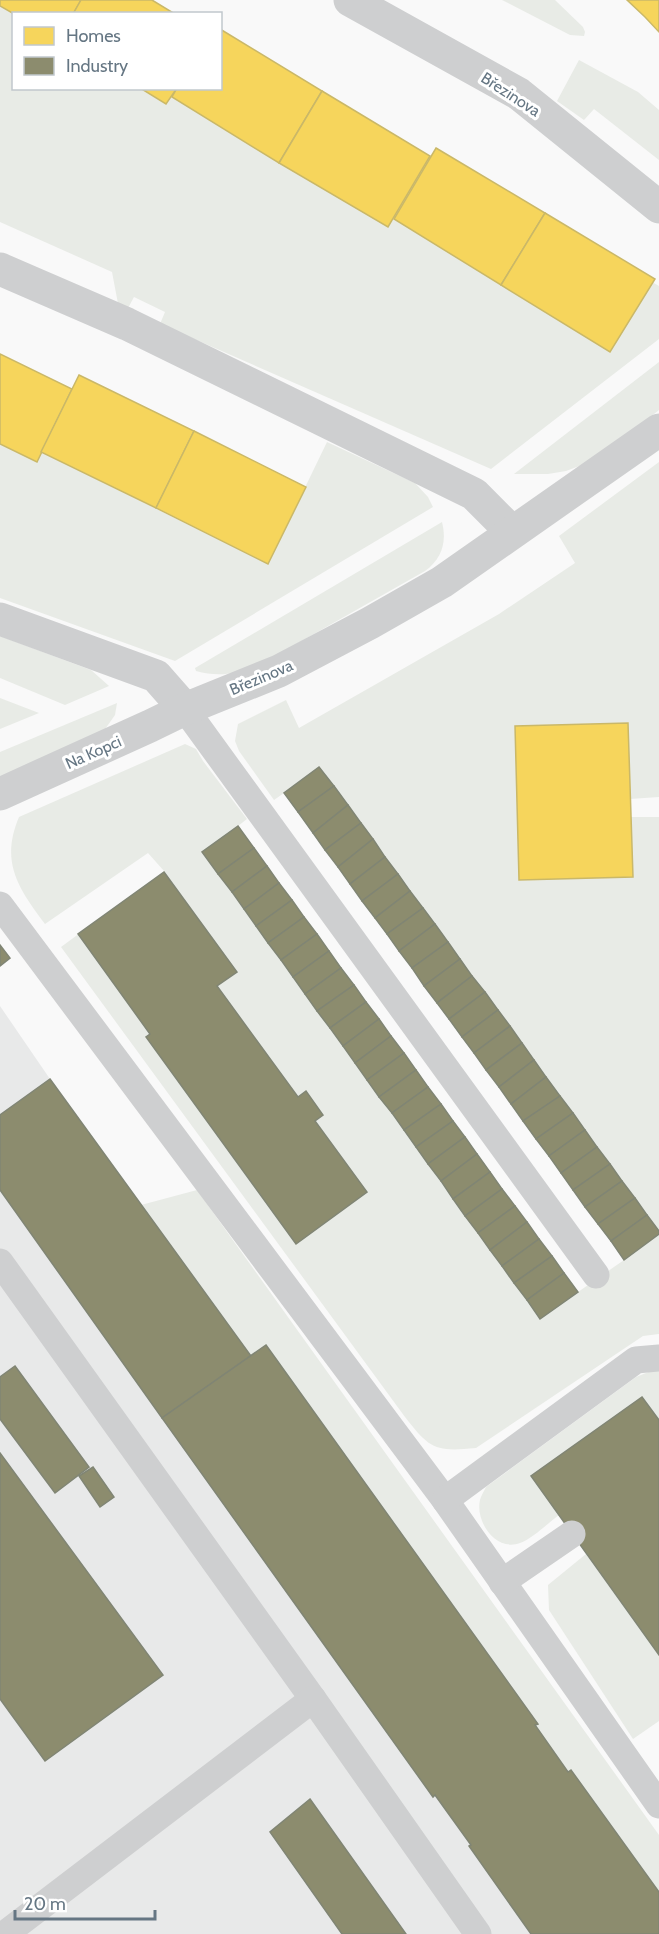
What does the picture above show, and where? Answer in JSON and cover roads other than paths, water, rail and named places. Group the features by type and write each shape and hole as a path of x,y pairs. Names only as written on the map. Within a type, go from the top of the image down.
{"street":[{"name":"Březinova","path":"350,0 519,94 659,207"},
{"path":"0,268 127,324 474,494 512,532"},
{"name":"Březinova","path":"185,708 279,671 441,582 659,430"},
{"path":"0,619 156,676 185,708"},
{"name":"Na Kopci","path":"0,794 185,708"}],"lane":[{"path":"185,708 596,1275"},
{"path":"0,905 445,1500 659,1805"},
{"path":"0,1263 313,1699 478,1934"},
{"path":"445,1500 636,1360 659,1359"},
{"path":"502,1582 572,1534"},
{"path":"5,1934 313,1699"}]}
